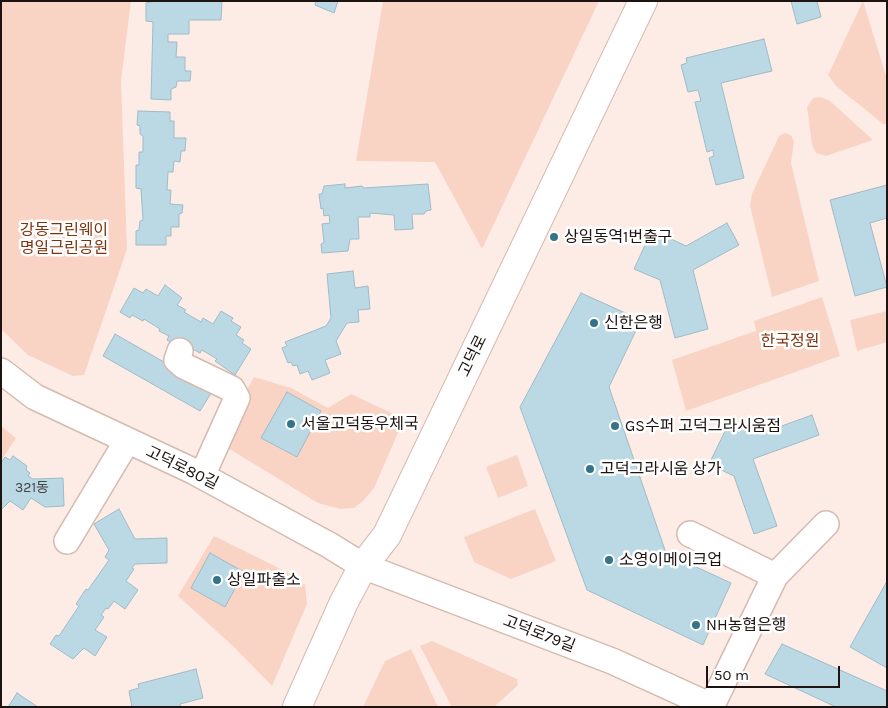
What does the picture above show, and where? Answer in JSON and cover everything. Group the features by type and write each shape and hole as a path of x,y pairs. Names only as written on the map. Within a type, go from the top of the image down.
{"main road":[{"name":"고덕로","path":"297,707 344,602 363,566 387,535 643,1"}],"street":[{"path":"180,350 177,360 184,366 232,390 237,398 202,476"},
{"name":"고덕로80길","path":"1,371 35,397 202,476 329,545 363,566"},
{"path":"68,541 126,441"},
{"path":"712,706 775,576 826,524"},
{"path":"690,534 775,576"},
{"name":"고덕로79길","path":"363,566 612,661 712,706"}],"green space":[{"name":"강동그린웨이 명일근린공원","path":"1,1 131,1 121,81 127,249 84,375 73,376 28,355 1,329"},
{"path":"383,1 599,1 482,249 435,162 356,161"},
{"path":"863,1 887,79 887,124 883,124 836,86 828,75"},
{"path":"821,97 830,101 873,140 826,156 816,153 812,145 807,107 813,98"},
{"path":"785,133 791,135 794,142 791,163 819,281 772,297 750,206 752,194 779,136"},
{"name":"한국정원","path":"822,297 840,356 686,411 672,360 756,331 754,321"},
{"path":"887,311 887,342 857,351 850,320"},
{"path":"254,377 291,388 328,408 351,394 404,419 374,488 363,501 354,508 340,509 318,503 218,442"},
{"path":"1,426 16,438 1,461"},
{"path":"517,455 528,486 498,498 486,467"},
{"path":"535,509 556,561 511,579 474,562 464,537"},
{"path":"214,536 293,575 305,585 307,604 272,686 235,648 178,596"},
{"path":"432,641 517,679 518,685 494,707 452,707 420,646"},
{"path":"411,649 438,707 363,707 385,661"}],"building":[{"path":"155,1 222,1 221,20 189,20 189,34 168,34 168,42 177,42 176,57 185,57 185,71 191,71 190,81 177,81 176,87 171,89 171,100 151,99 153,22 146,21 146,3"},
{"path":"316,1 338,1 334,13 315,5"},
{"path":"791,1 817,1 821,17 797,24"},
{"path":"764,39 772,71 721,83 744,178 716,185 709,158 714,156 713,150 707,152 695,102 701,101 698,90 688,92 681,65 687,63 686,58"},
{"path":"138,111 170,112 170,121 174,121 174,138 186,138 185,151 181,151 180,162 174,161 173,172 168,172 167,190 171,190 170,204 183,205 182,213 179,214 179,227 171,227 171,236 166,236 166,245 136,245 136,231 139,230 140,221 143,220 141,189 136,188 136,165 139,165 139,152 143,152 143,136 140,134 140,126 137,125"},
{"path":"345,184 345,188 362,186 364,188 428,184 431,210 426,211 424,214 412,214 413,229 395,230 394,215 370,213 370,217 358,217 359,239 350,239 348,251 322,253 321,244 324,242 322,224 330,223 329,215 324,216 323,208 321,209 319,194 322,194 324,186"},
{"path":"887,185 887,218 870,223 887,287 855,296 830,200"},
{"path":"727,223 739,245 693,270 708,329 675,338 660,280 634,269 652,230 686,246"},
{"path":"353,271 355,288 368,286 370,309 358,310 359,322 347,323 336,341 341,354 325,360 330,373 312,380 308,371 300,374 297,365 293,366 291,362 288,363 282,348 287,346 285,342 326,326 331,318 327,274"},
{"path":"165,285 182,298 177,305 186,310 184,312 201,322 203,318 213,324 221,311 233,318 231,321 241,327 236,335 244,340 242,343 251,349 235,375 215,361 217,359 202,350 200,353 189,347 179,347 167,340 169,336 144,319 143,321 132,315 130,318 120,312 134,288 143,293 146,289 158,296"},
{"name":"고덕그라시움 상가","path":"581,293 641,320 609,387 666,553 731,583 703,645 587,590 520,407"},
{"path":"115,334 213,390 200,411 103,356"},
{"name":"서울고덕동우체국","path":"287,392 321,411 297,457 261,438"},
{"path":"812,415 819,435 753,459 777,526 754,534 734,476 709,464 730,421 757,435"},
{"path":"13,456 27,466 26,470 30,473 28,476 33,479 63,478 64,506 45,507 31,498 23,510 10,501 1,510 1,463 5,457 10,460"},
{"path":"119,509 135,539 167,538 167,563 135,564 126,581 138,590 125,609 114,601 101,615 104,617 95,630 107,637 95,656 84,648 73,659 50,644 56,635 59,636 79,606 76,604 109,560 105,557 109,550 94,524"},
{"name":"상일파출소","path":"210,553 244,572 225,607 191,588"},
{"path":"887,583 887,668 850,647"},
{"path":"782,644 887,691 887,707 836,707 765,674"},
{"path":"196,669 203,698 180,704 181,707 132,707 129,691 139,688 138,684"},
{"path":"17,693 38,707 8,707"}],"place":[{"name":"상일동역1번출구","path":"554,237"},
{"name":"신한은행","path":"594,323"},
{"name":"서울고덕동우체국","path":"291,424"},
{"name":"GS수퍼 고덕그라시움점","path":"615,426"},
{"name":"고덕그라시움 상가","path":"590,469"},
{"name":"소영이메이크업","path":"609,560"},
{"name":"상일파출소","path":"217,580"},
{"name":"NH농협은행","path":"696,625"}]}
